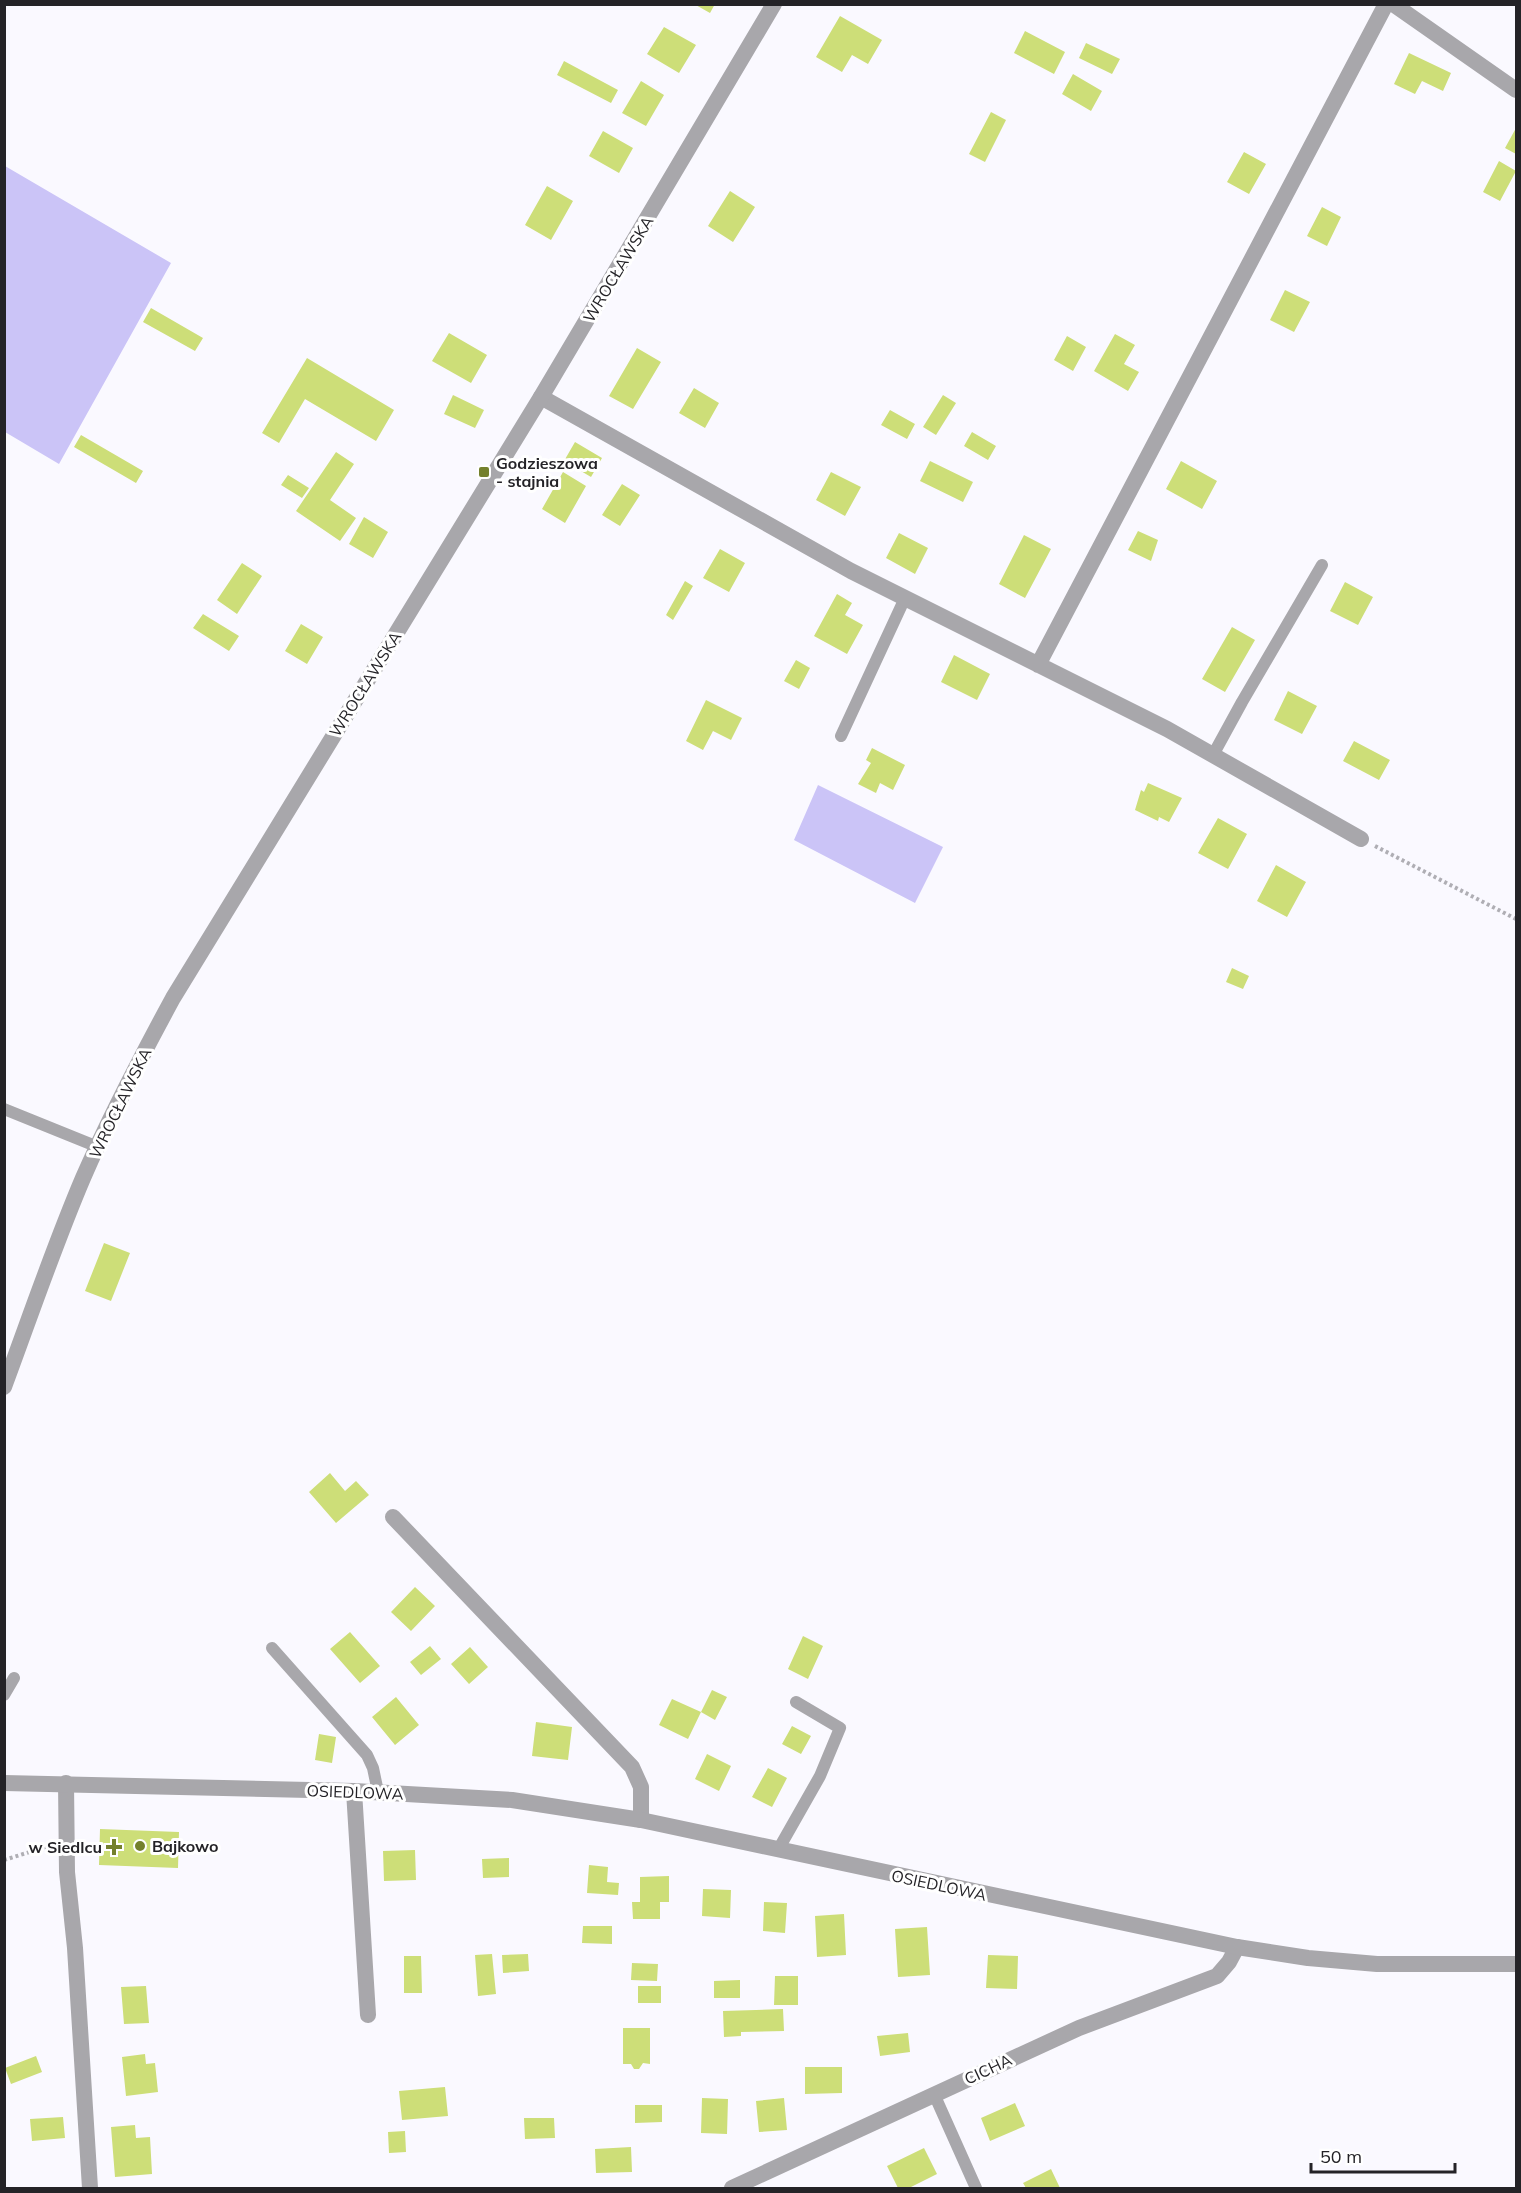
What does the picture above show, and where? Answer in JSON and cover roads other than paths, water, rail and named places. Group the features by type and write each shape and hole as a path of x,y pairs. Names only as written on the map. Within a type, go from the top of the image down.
{"street":[{"name":"WROCŁAWSKA","path":"4,1387 59,1236 134,1070 209,938 541,397 774,4"},
{"path":"1038,665 1386,4"},
{"path":"1393,4 1516,90"},
{"path":"541,397 851,572 1167,729 1361,839"},
{"path":"393,1517 632,1767 641,1787 641,1820"},
{"name":"OSIEDLOWA","path":"4,1783 354,1791 512,1800 641,1820 1237,1947 1308,1958 1377,1964 1516,1964"},
{"path":"66,1783 67,1872 75,1948 90,2188"},
{"path":"354,1791 368,2015"},
{"name":"CICHA","path":"732,2188 1079,2028 1217,1976 1229,1962 1237,1947"}],"lane":[{"path":"1213,755 1322,565"},
{"path":"841,736 905,598"},
{"path":"4,1109 98,1147"},
{"path":"272,1648 367,1755 373,1768 378,1792"},
{"path":"4,1695 14,1678"},
{"path":"778,1850 820,1776 840,1728 796,1702"},
{"path":"934,2094 976,2188"}],"place":[{"name":"Godzieszowa - stajnia","path":"484,472"},
{"name":"Bajkowo","path":"140,1846"},
{"name":"w Siedlcu","path":"114,1847"}]}
